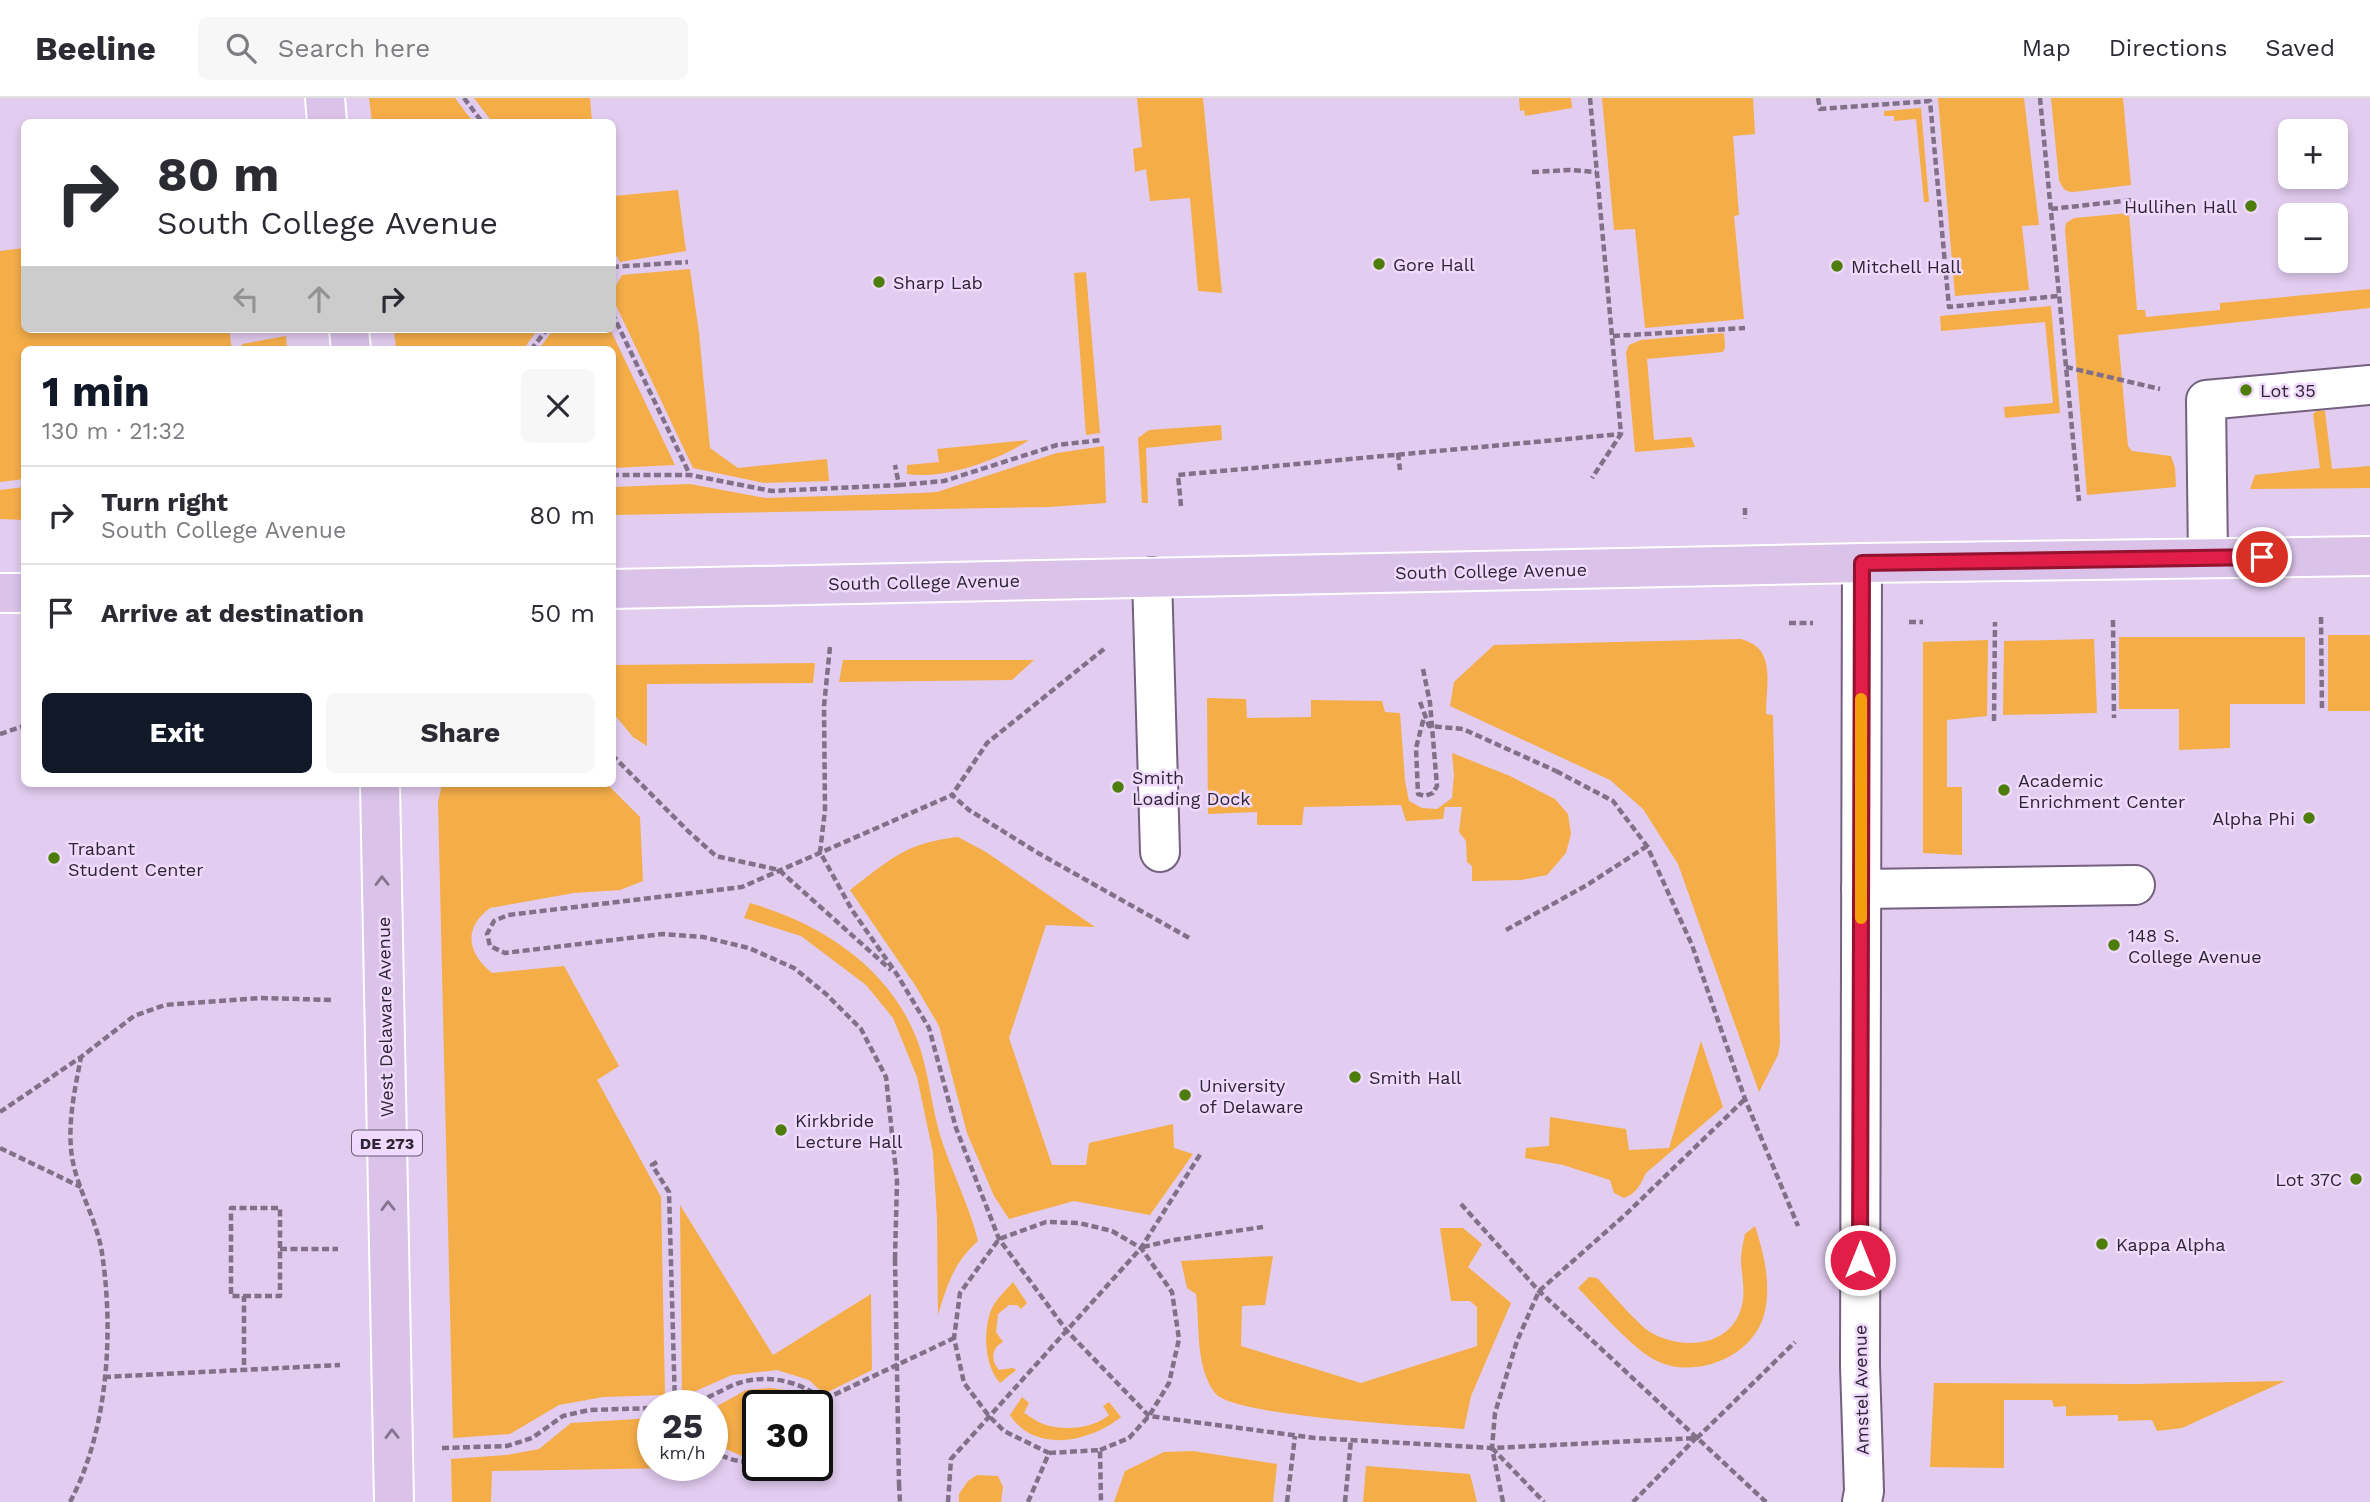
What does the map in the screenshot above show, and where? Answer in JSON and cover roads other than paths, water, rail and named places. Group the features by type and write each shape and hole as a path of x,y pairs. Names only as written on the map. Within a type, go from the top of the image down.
{"main road":[{"path":"324,98 327,119"},
{"name":"South College Avenue","path":"616,589 1862,563 2370,556"},
{"path":"0,593 21,593"},
{"name":"West Delaware Avenue","path":"380,787 394,1502"}],"street":[{"path":"2208,558 2206,400 2370,385"},
{"name":"Amstel Avenue","path":"1862,563 1862,1502"},
{"path":"1152,577 1160,852"},
{"path":"1861,889 2135,885"}],"place":[{"name":"Hullihen Hall","path":"2251,206"},
{"name":"Gore Hall","path":"1379,264"},
{"name":"Mitchell Hall","path":"1837,266"},
{"name":"Sharp Lab","path":"879,282"},
{"name":"Lot 35","path":"2246,390"},
{"name":"Smith Loading Dock","path":"1118,787"},
{"name":"Academic Enrichment Center","path":"2004,790"},
{"name":"Alpha Phi","path":"2309,818"},
{"name":"Trabant Student Center","path":"54,858"},
{"name":"148 S. College Avenue","path":"2114,945"},
{"name":"Smith Hall","path":"1355,1077"},
{"name":"University of Delaware","path":"1185,1095"},
{"name":"Kirkbride Lecture Hall","path":"781,1130"},
{"name":"Lot 37C","path":"2356,1179"},
{"name":"Kappa Alpha","path":"2102,1244"}]}
